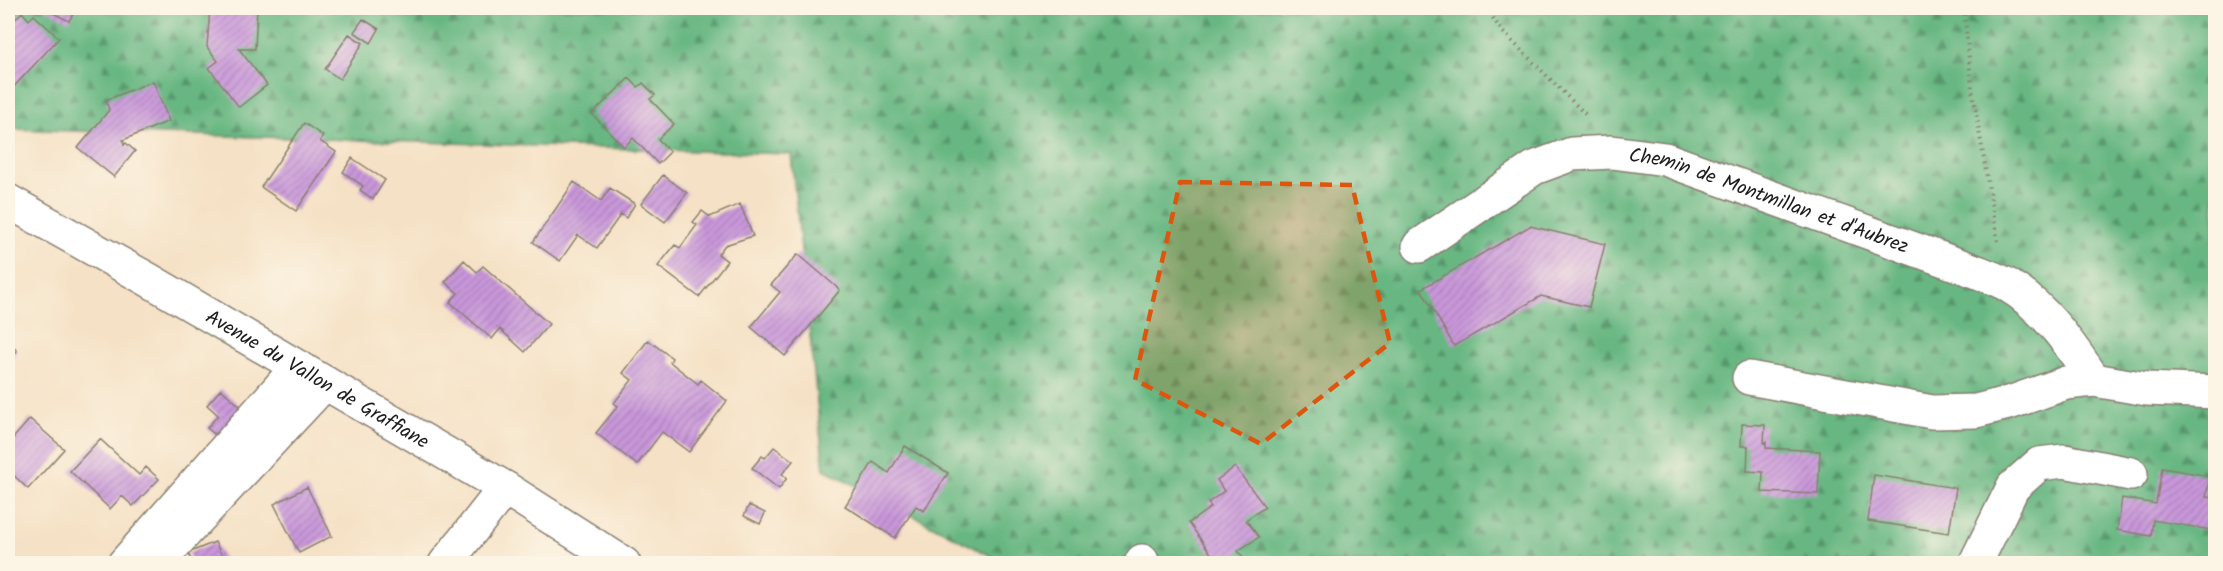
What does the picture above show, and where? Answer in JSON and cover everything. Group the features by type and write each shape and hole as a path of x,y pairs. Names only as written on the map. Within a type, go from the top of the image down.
{"street":[{"name":"Chemin de Montmillan et d'Aubrez","path":"1419,246 1534,168 1572,154 1612,152 1665,159 1975,271 2005,284 2033,304 2057,327 2094,380"},
{"name":"Avenue du Vallon de Graffiane","path":"8,201 149,280 505,488 624,564"},
{"path":"124,564 297,368"},
{"path":"1749,378 1932,412 1976,411 2012,402 2066,383 2094,380 2147,389 2216,392"},
{"path":"156,564 325,383"},
{"path":"1975,564 2013,487 2039,464 2064,462 2131,474"},
{"path":"445,564 505,488"}],"path":[{"path":"1486,8 1502,31 1624,154"},
{"path":"1964,8 1972,89 2005,284"}],"highlighted area":[{"path":"1180,182 1352,185 1390,343 1261,444 1135,380"}],"green space":[{"path":"8,8 2215,8 2215,563 1004,563 824,469 791,154 11,129 8,121"}],"building":[{"path":"43,8 77,8 69,21"},
{"path":"210,8 257,8 255,49 239,49 267,85 239,107 209,68 218,61 207,47"},
{"path":"22,12 29,20 34,15 59,38 8,93 8,27"},
{"path":"363,19 379,29 371,43 354,32"},
{"path":"349,34 363,43 340,79 325,69"},
{"path":"629,78 638,87 643,83 655,95 650,99 674,124 658,139 670,152 658,164 633,138 624,147 592,114"},
{"path":"153,81 169,121 123,140 124,145 126,143 135,151 114,177 78,148 109,110 106,100"},
{"path":"304,123 323,136 320,141 336,152 296,211 261,187"},
{"path":"352,158 385,180 373,199 360,190 363,186 343,172"},
{"path":"663,175 687,193 665,222 641,204"},
{"path":"574,182 601,201 610,188 635,204 626,218 621,214 597,248 578,235 560,261 533,242"},
{"path":"740,204 753,236 725,245 718,254 727,261 699,297 658,266 675,245 680,248 697,225 693,222 702,211 710,217"},
{"path":"1530,226 1605,244 1589,307 1541,296 1454,346 1421,289"},
{"path":"798,254 840,290 785,356 751,327 780,292 771,285"},
{"path":"464,260 477,272 483,266 549,324 525,352 500,329 492,339 450,302 458,293 445,282"},
{"path":"648,340 672,358 670,362 698,384 701,380 727,401 689,452 662,432 637,465 596,433 618,406 614,403 632,380 623,373"},
{"path":"8,342 17,351 8,361"},
{"path":"221,389 249,414 224,442 207,428 218,415 207,405"},
{"path":"30,419 64,449 28,489 8,470 8,444"},
{"path":"1742,424 1765,425 1766,448 1820,451 1818,494 1762,492 1763,472 1747,471 1748,446 1741,446"},
{"path":"100,439 139,475 146,467 159,479 133,506 122,496 110,509 70,471"},
{"path":"905,446 948,473 924,511 916,506 895,538 845,506 873,462 889,473"},
{"path":"774,447 793,461 782,474 787,478 779,489 752,468"},
{"path":"1235,467 1265,507 1246,520 1259,537 1238,551 1249,564 1216,564 1209,557 1212,555 1189,523 1211,507 1208,503 1224,491 1217,480"},
{"path":"2162,468 2210,476 2206,497 2216,498 2211,530 2153,520 2151,536 2117,530 2122,498 2156,504"},
{"path":"1874,475 1956,488 1949,533 1868,521"},
{"path":"307,487 332,536 299,553 274,504"},
{"path":"749,505 765,513 760,524 744,516"},
{"path":"215,542 226,564 193,564 188,553"}]}
